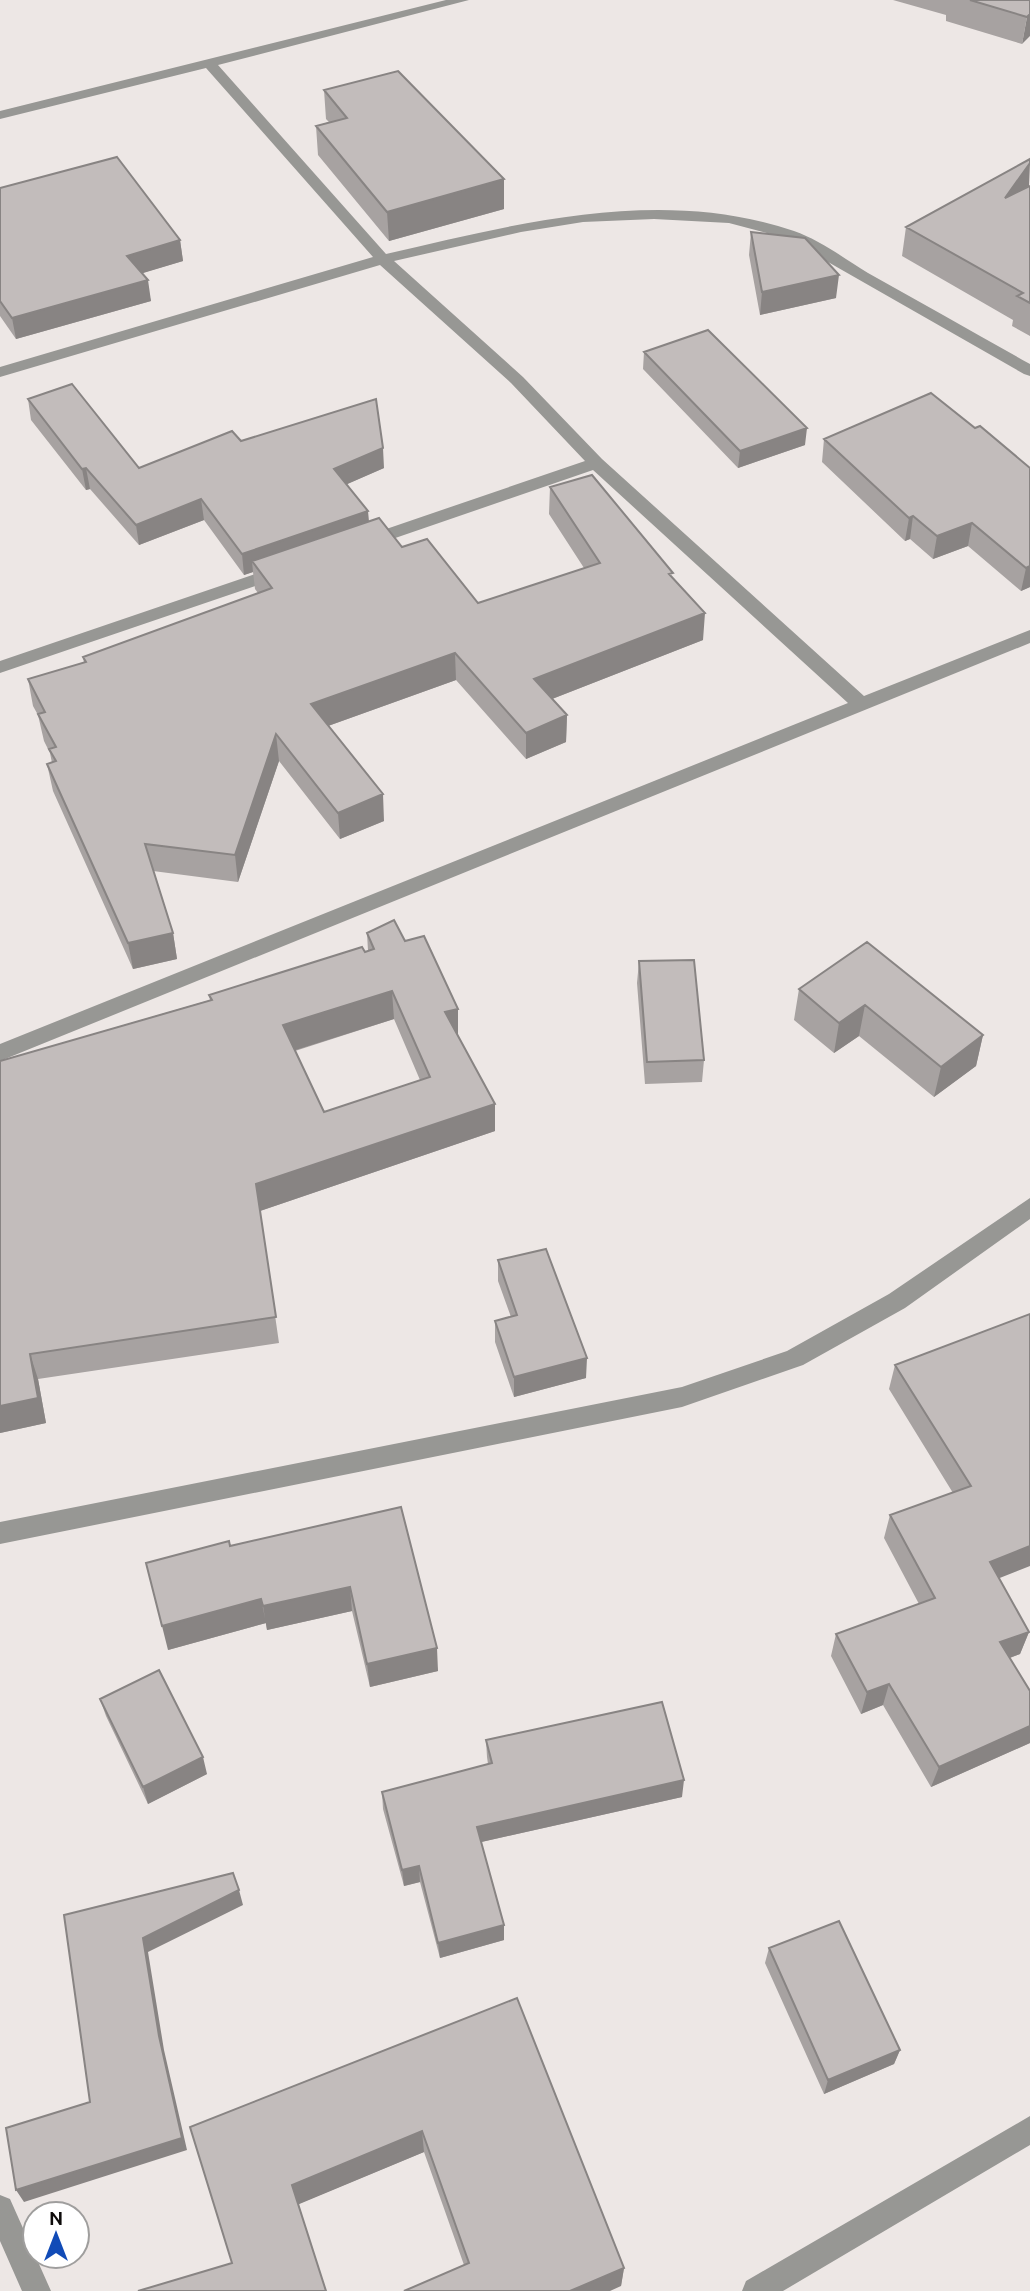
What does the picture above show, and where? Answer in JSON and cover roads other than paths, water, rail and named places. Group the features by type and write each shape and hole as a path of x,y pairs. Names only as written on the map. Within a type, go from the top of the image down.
{"street":[{"path":"0,115 207,61 461,0"},
{"path":"207,61 383,259 517,380 596,463 862,705"},
{"path":"0,372 383,259 521,228 583,218 654,215 729,219 791,235 1030,370"},
{"path":"350,547 596,463"},
{"path":"0,667 298,565"},
{"path":"0,1053 1030,636"},
{"path":"0,1533 682,1397 795,1358 897,1301 1030,1207"},
{"path":"757,2291 1030,2130"},
{"path":"0,2208 37,2291"}]}
